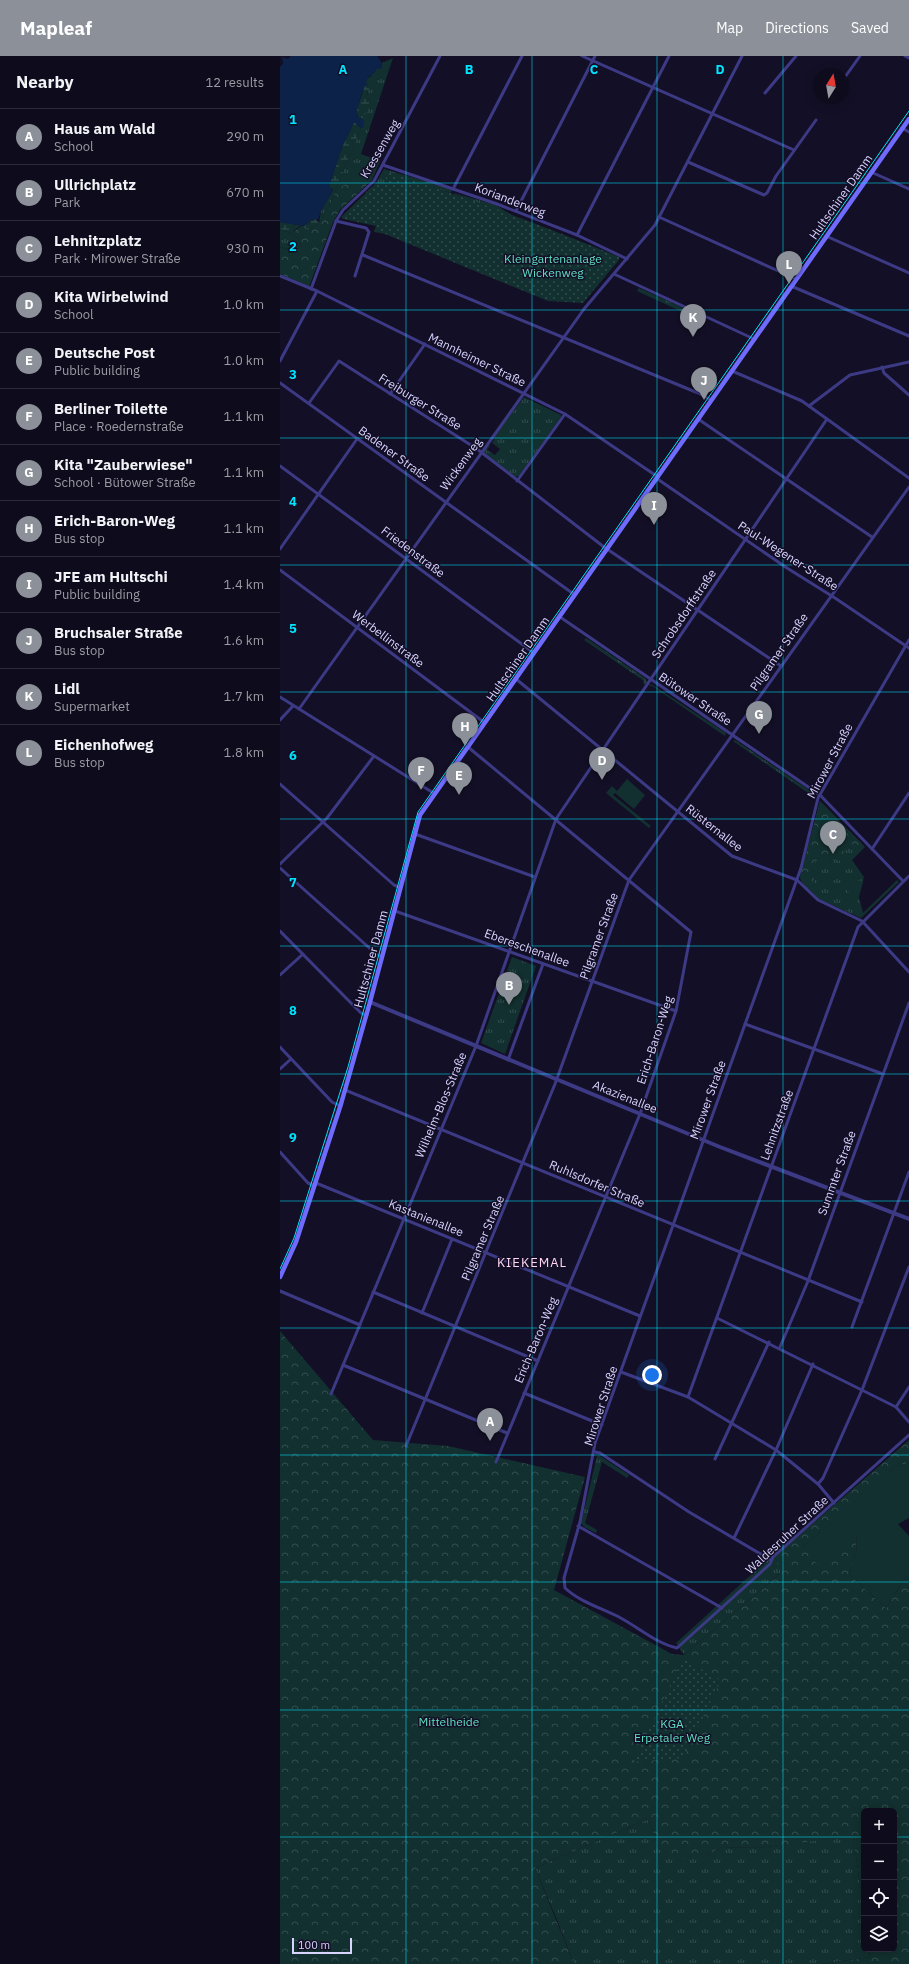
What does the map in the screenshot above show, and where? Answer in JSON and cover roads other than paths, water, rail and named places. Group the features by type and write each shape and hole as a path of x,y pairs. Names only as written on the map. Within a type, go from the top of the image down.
{"main road":[{"name":"Hultschiner Damm","path":"280,1277 296,1242 345,1090 383,957 420,815 909,119"}],"street":[{"name":"Kressenweg","path":"311,289 336,221 343,210 374,181 440,56"},
{"path":"453,189 522,56"},
{"path":"582,56 794,150"},
{"path":"516,211 595,56"},
{"path":"577,235 669,56"},
{"name":"Wickenweg","path":"299,709 480,452 590,301 647,235 659,217 742,56"},
{"path":"765,93 796,56"},
{"path":"849,72 860,56"},
{"path":"905,56 909,58"},
{"path":"688,162 764,195 767,193 794,150 816,120"},
{"path":"902,128 909,132"},
{"name":"Korianderweg","path":"383,165 516,211 577,235 627,259"},
{"path":"871,172 909,189"},
{"path":"659,217 796,279"},
{"path":"336,221 366,228 368,235 363,255 355,276"},
{"path":"826,236 909,273"},
{"path":"363,255 693,390 711,400"},
{"path":"614,274 754,339"},
{"name":"Mannheimer Straße","path":"280,276 318,291 564,414 657,478"},
{"path":"791,286 909,336"},
{"path":"280,361 318,291"},
{"path":"390,394 425,344"},
{"name":"Freiburger Straße","path":"309,404 339,361 480,452 607,549 781,666"},
{"path":"809,406 850,375 909,362"},
{"path":"882,367 884,373 909,395"},
{"path":"732,371 809,406 909,478"},
{"name":"Badener Straße","path":"280,383 575,595"},
{"path":"517,481 564,414"},
{"name":"Schrobsdorffstraße","path":"556,819 827,419"},
{"path":"698,420 872,537"},
{"path":"280,549 358,439"},
{"name":"Friedenstraße","path":"280,466 406,557 534,653"},
{"name":"Paul-Wegener-Straße","path":"657,478 746,540 909,648"},
{"name":"Pilgramer Straße","path":"406,1446 487,1253 557,1080 629,880 909,487"},
{"name":"Werbellinstraße","path":"280,570 485,723"},
{"name":"Bütower Straße","path":"560,617 820,795 903,881"},
{"name":"Mirower Straße","path":"677,1648 659,1642 622,1619 587,1603 569,1591 563,1584 578,1526 595,1443 796,880 820,795 905,644 909,640"},
{"name":"Rüsternallee","path":"516,679 732,856 796,880 818,900 862,921 909,972"},
{"path":"280,697 435,794"},
{"path":"280,720 293,706"},
{"name":"Erich-Baron-Weg","path":"468,747 691,932 676,1012 640,1114 496,1462"},
{"path":"280,864 323,823 374,756"},
{"path":"280,784 395,886 401,888"},
{"path":"872,848 909,793"},
{"name":"Wilhelm-Blos-Straße","path":"331,1394 476,1046 556,819"},
{"path":"415,834 535,877"},
{"path":"280,868 375,954 383,957"},
{"name":"Lehnitzstraße","path":"688,1397 858,927 862,921 909,876"},
{"name":"Ebereschenallee","path":"395,911 676,1012"},
{"path":"280,931 360,1012 367,1015"},
{"path":"280,974 303,954"},
{"path":"508,1060 543,964"},
{"name":"Akazienallee","path":"370,1002 771,1167 909,1219"},
{"name":"Summter Straße","path":"780,1347 808,1281 909,1003"},
{"path":"745,1024 883,1074"},
{"path":"280,1047 332,1102 340,1106"},
{"path":"280,1069 291,1059"},
{"name":"Ruhlsdorfer Straße","path":"345,1090 841,1295 862,1302"},
{"name":"Kastanienallee","path":"280,1152 308,1183 315,1184 404,1219 640,1316"},
{"path":"852,1327 909,1172"},
{"path":"422,1313 452,1239"},
{"path":"280,1264 285,1267"},
{"path":"818,1484 823,1478 862,1390 909,1267"},
{"path":"906,1278 909,1275"},
{"path":"280,1291 360,1325"},
{"path":"373,1292 538,1361"},
{"path":"717,1318 780,1347 896,1407 909,1422"},
{"path":"715,1459 769,1342"},
{"path":"734,1538 776,1450 813,1364"},
{"path":"343,1365 507,1433"},
{"path":"621,1372 688,1397 776,1450 818,1484 834,1503"},
{"path":"896,1407 909,1387"},
{"path":"524,1393 602,1425"},
{"name":"Waldesruher Straße","path":"677,1648 770,1564 771,1560 909,1435"},
{"path":"594,1452 600,1453 690,1512 771,1560"},
{"path":"578,1526 722,1608"}],"water":[{"path":"291,56 377,56 382,63 381,69 376,69 374,73 367,78 366,83 368,85 363,89 356,112 359,118 364,120 363,128 354,122 342,147 330,183 330,188 333,190 321,211 318,220 311,220 304,226 280,222 280,67 283,64 282,57 288,59"}],"tram line":[{"path":"280,1269 294,1238 348,1067 418,812 909,111"}],"place":[{"name":"Eichenhofweg","path":"789,284"},
{"name":"Lidl","path":"693,337"},
{"name":"Bruchsaler Straße","path":"704,400"},
{"name":"JFE am Hultschi","path":"654,525"},
{"name":"Kita \"Zauberwiese\"","path":"759,734"},
{"name":"Erich-Baron-Weg","path":"465,746"},
{"name":"Kita Wirbelwind","path":"602,780"},
{"name":"Berliner Toilette","path":"421,790"},
{"name":"Deutsche Post","path":"459,795"},
{"name":"Lehnitzplatz","path":"833,854"},
{"name":"Ullrichplatz","path":"509,1005"},
{"name":"Haus am Wald","path":"490,1441"}],"district":[{"name":"KIEKEMAL","path":"532,1262"}],"park label":[{"name":"Kleingartenanlage Wickenweg","path":"553,266"},
{"name":"Mittelheide","path":"449,1722"},
{"name":"KGA Erpetaler Weg","path":"672,1731"}]}
